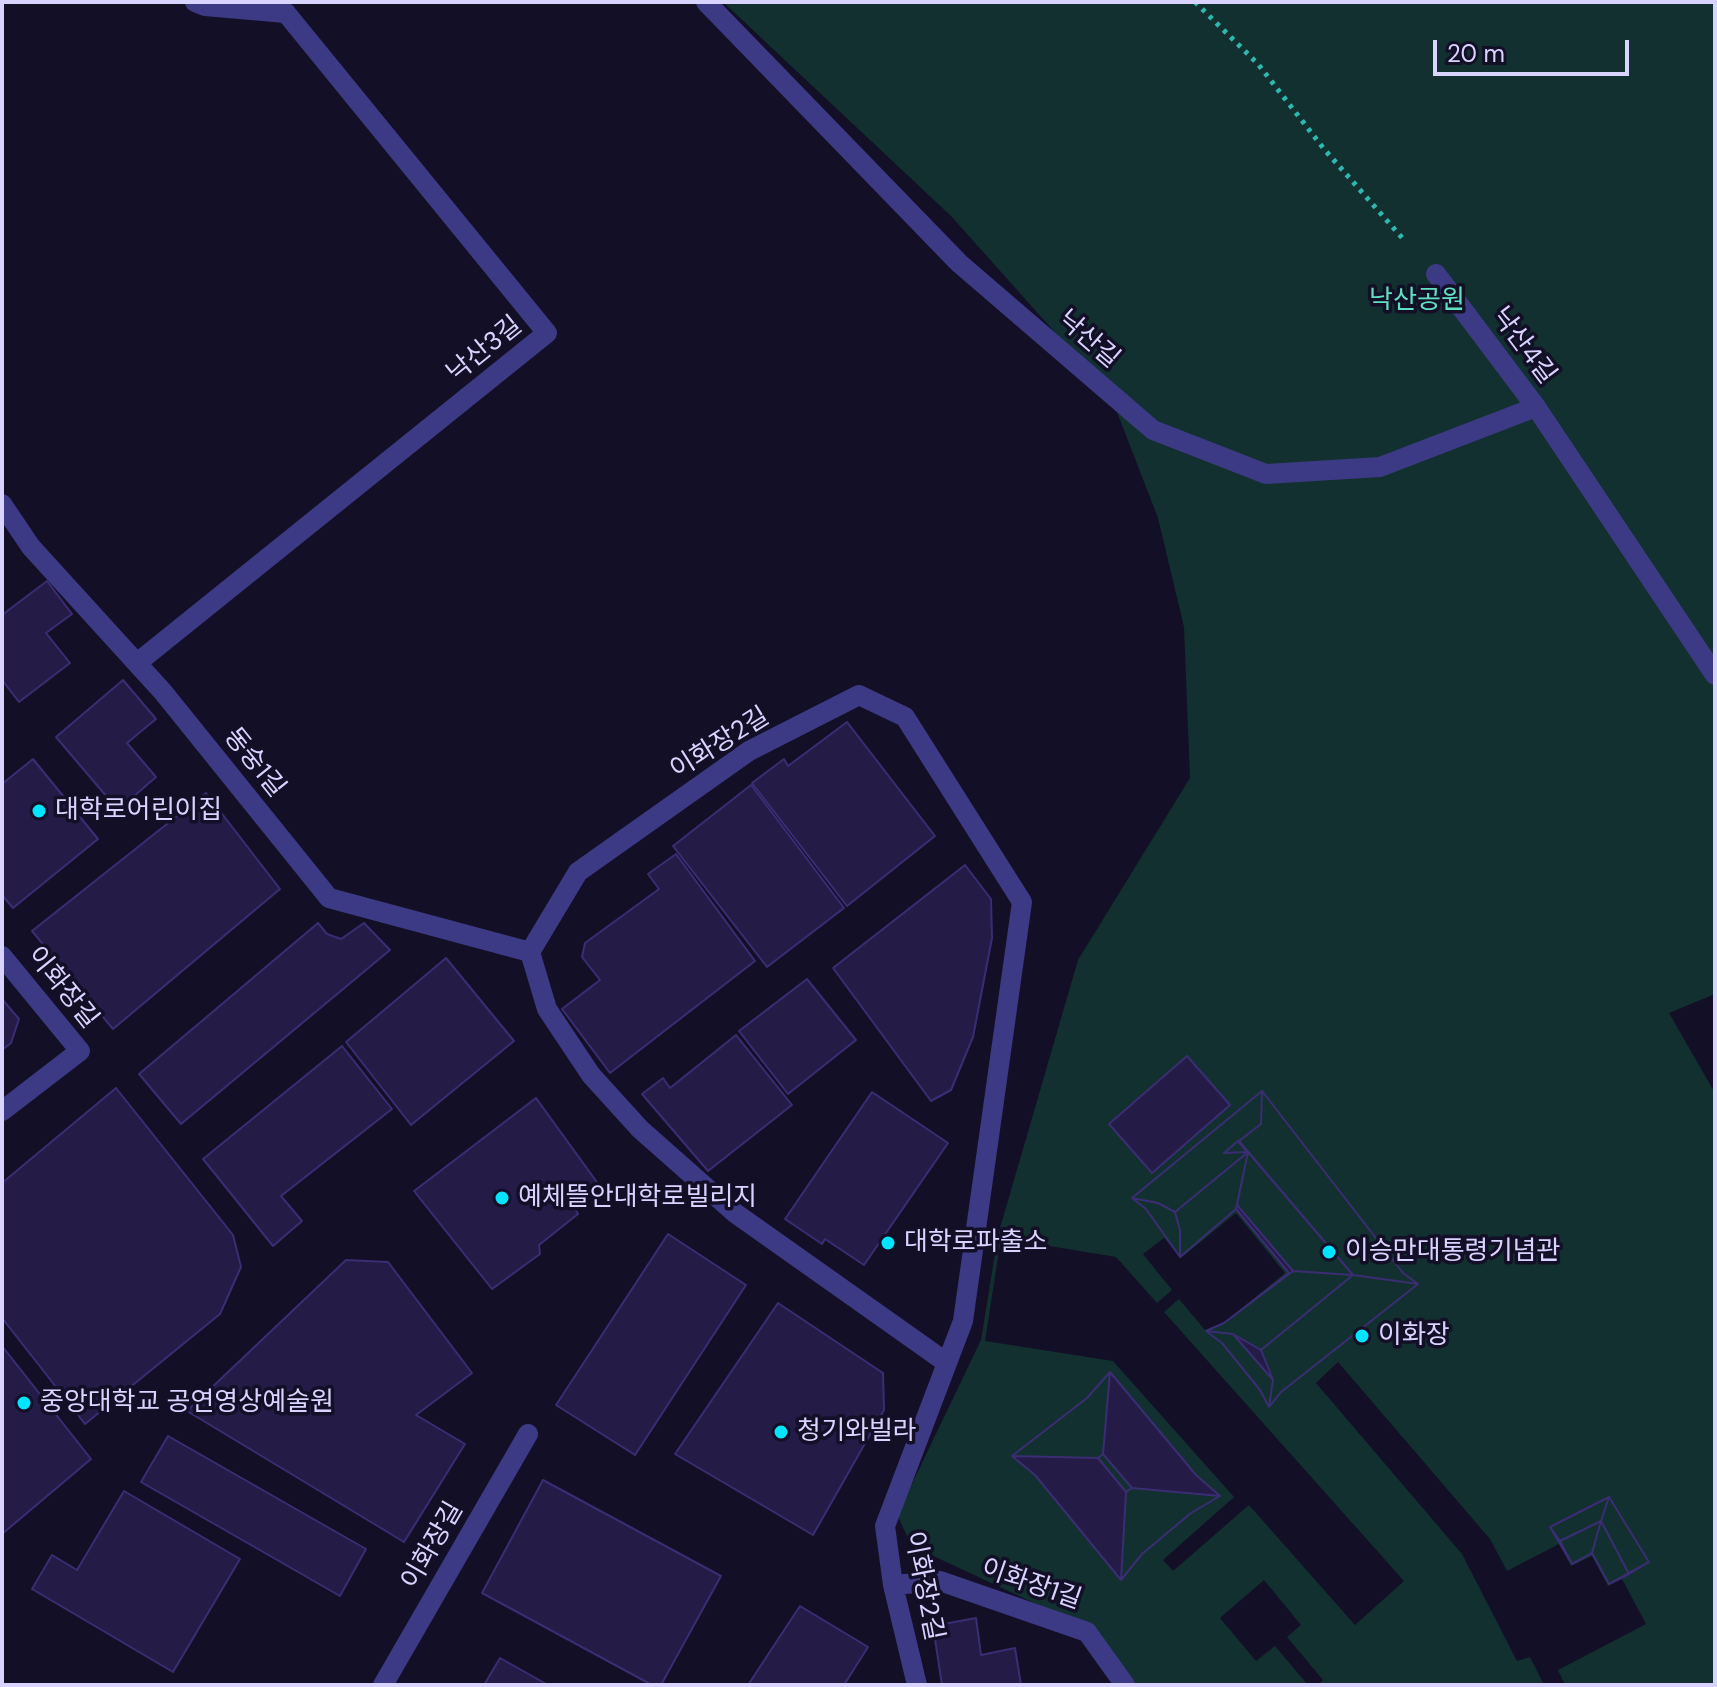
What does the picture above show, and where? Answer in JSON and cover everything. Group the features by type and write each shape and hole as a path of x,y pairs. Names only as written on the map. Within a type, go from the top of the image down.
{"street":[{"name":"낙산3길","path":"137,663 547,333 286,13 205,6 195,2"},
{"name":"낙산길","path":"706,2 959,263 1153,430 1266,474 1380,467 1536,407"},
{"name":"낙산4길","path":"1436,274 1536,407 1715,675"},
{"name":"동숭1길","path":"2,504 31,547 137,663 329,898 530,952"},
{"name":"이화장2길","path":"530,952 578,872 749,751 859,695 905,717 1022,902 963,1321 885,1526 893,1585 917,1685"},
{"path":"530,952 547,1009 591,1075 640,1129 735,1213 947,1363"},
{"name":"이화장길","path":"2,956 80,1051 2,1111"},
{"name":"이화장길","path":"383,1685 528,1434"},
{"name":"이화장1길","path":"893,1585 940,1581 1087,1632 1125,1685"}],"path":[{"path":"1195,2 1258,64 1324,149 1436,274"}],"green space":[{"name":"낙산공원","path":"723,2 1715,2 1715,994 1669,1013 1715,1093 1715,1685 1565,1685 1558,1670 1646,1624 1622,1579 1608,1586 1592,1556 1571,1566 1559,1544 1507,1571 1490,1539 1338,1362 1316,1383 1462,1554 1517,1661 1530,1657 1544,1685 1318,1685 1323,1680 1287,1637 1301,1625 1264,1580 1220,1618 1256,1661 1275,1646 1308,1685 1135,1685 1094,1631 912,1546 897,1515 981,1340 998,1235 1078,960 1190,778 1184,627 1158,518 1110,394 951,216","holes":["1236,1213 1285,1273 1225,1322 1205,1330 1179,1299 1164,1312 1404,1581 1355,1625 1249,1505 1173,1571 1163,1560 1234,1497 1113,1361 985,1341 1001,1238 1116,1257 1157,1303 1172,1290 1143,1254 1164,1238 1181,1258"]}],"building":[{"path":"47,581 72,614 46,633 70,663 19,702 2,680 2,615"},
{"path":"123,680 156,719 127,743 156,777 118,810 56,737"},
{"path":"847,722 935,836 847,906 752,783 784,759 788,766"},
{"name":"대학로어린이집","path":"33,759 98,839 13,908 2,895 2,784"},
{"path":"751,785 844,908 767,967 673,846"},
{"path":"206,793 280,889 113,1029 32,931"},
{"path":"676,854 755,961 610,1073 562,1009 600,980 582,957 585,943 659,889 648,874"},
{"path":"965,865 991,899 992,938 973,1037 951,1090 931,1101 833,968"},
{"path":"318,923 327,934 341,939 364,923 390,950 181,1124 139,1074"},
{"path":"446,958 514,1041 411,1125 346,1042"},
{"path":"807,979 856,1040 788,1094 739,1031"},
{"path":"2,999 19,1019 11,1043 2,1050"},
{"path":"736,1035 792,1105 708,1171 642,1094 663,1078 670,1088"},
{"path":"342,1046 392,1109 281,1196 302,1221 273,1246 203,1159"},
{"path":"1187,1056 1230,1105 1152,1173 1109,1124"},
{"path":"116,1088 233,1235 241,1267 220,1314 85,1424 2,1318 2,1183"},
{"path":"1262,1091 1261,1124 1239,1141 1248,1152 1175,1212 1158,1203 1132,1198","holes":["1238,1141 1247,1152 1224,1153"]},
{"name":"이승만대통령기념관","path":"1262,1091 1403,1273 1418,1284 1281,1392 1269,1407 1260,1390 1222,1343 1206,1331 1224,1323 1289,1273 1236,1209 1180,1257 1146,1209 1132,1198"},
{"path":"1262,1091 1403,1273 1418,1284 1353,1275 1239,1141 1261,1124"},
{"path":"872,1092 948,1143 864,1265 825,1239 822,1244 785,1219"},
{"name":"예체뜰안대학로빌리지","path":"536,1098 599,1185 574,1206 578,1214 539,1245 540,1254 492,1289 414,1191"},
{"path":"1238,1141 1247,1152 1224,1153"},
{"path":"1248,1152 1236,1209 1180,1257 1180,1230 1175,1212"},
{"path":"1248,1152 1353,1275 1293,1271 1237,1205"},
{"path":"1132,1198 1158,1203 1175,1212 1180,1230 1180,1257 1146,1209"},
{"path":"668,1234 746,1285 635,1455 556,1405"},
{"path":"346,1260 388,1262 472,1373 416,1415 465,1444 404,1542 187,1411"},
{"path":"1293,1271 1353,1275 1261,1350 1233,1334 1206,1331 1224,1323"},
{"path":"1353,1275 1418,1284 1281,1392 1269,1407 1273,1380 1261,1350"},
{"name":"청기와빌라","path":"778,1303 883,1373 884,1410 813,1535 675,1454"},
{"path":"1206,1331 1233,1334 1273,1380 1269,1407 1260,1390 1222,1343"},
{"name":"중앙대학교 공연영상예술원","path":"2,1346 91,1459 2,1534"},
{"path":"1110,1372 1196,1475 1220,1496 1191,1513 1142,1554 1121,1580 1035,1475 1012,1456 1087,1398"},
{"path":"1110,1372 1103,1454 1098,1458 1012,1456 1087,1398"},
{"path":"168,1436 366,1549 340,1596 141,1482"},
{"path":"1103,1454 1132,1488 1126,1492 1098,1458"},
{"path":"543,1480 721,1576 661,1685 652,1685 482,1593"},
{"path":"1132,1488 1220,1496 1191,1513 1142,1554 1121,1580 1126,1492"},
{"path":"124,1491 240,1559 173,1672 32,1589 52,1555 77,1570"},
{"path":"1609,1497 1649,1562 1609,1584 1592,1553 1572,1564 1550,1527"},
{"path":"1609,1497 1649,1562 1629,1574 1601,1521"},
{"path":"1609,1497 1601,1521 1560,1541 1550,1527"},
{"path":"1601,1521 1592,1553 1572,1564 1560,1541"},
{"path":"1601,1521 1629,1574 1609,1584 1592,1553"},
{"path":"800,1606 868,1647 844,1685 748,1685"},
{"path":"976,1618 981,1655 1015,1648 1021,1685 942,1685 933,1626"},
{"path":"500,1658 548,1685 484,1685"}],"place":[{"name":"대학로어린이집","path":"39,811"},
{"name":"예체뜰안대학로빌리지","path":"502,1198"},
{"name":"대학로파출소","path":"888,1243"},
{"name":"이승만대통령기념관","path":"1329,1252"},
{"name":"이화장","path":"1362,1336"},
{"name":"중앙대학교 공연영상예술원","path":"24,1403"},
{"name":"청기와빌라","path":"781,1432"}]}
